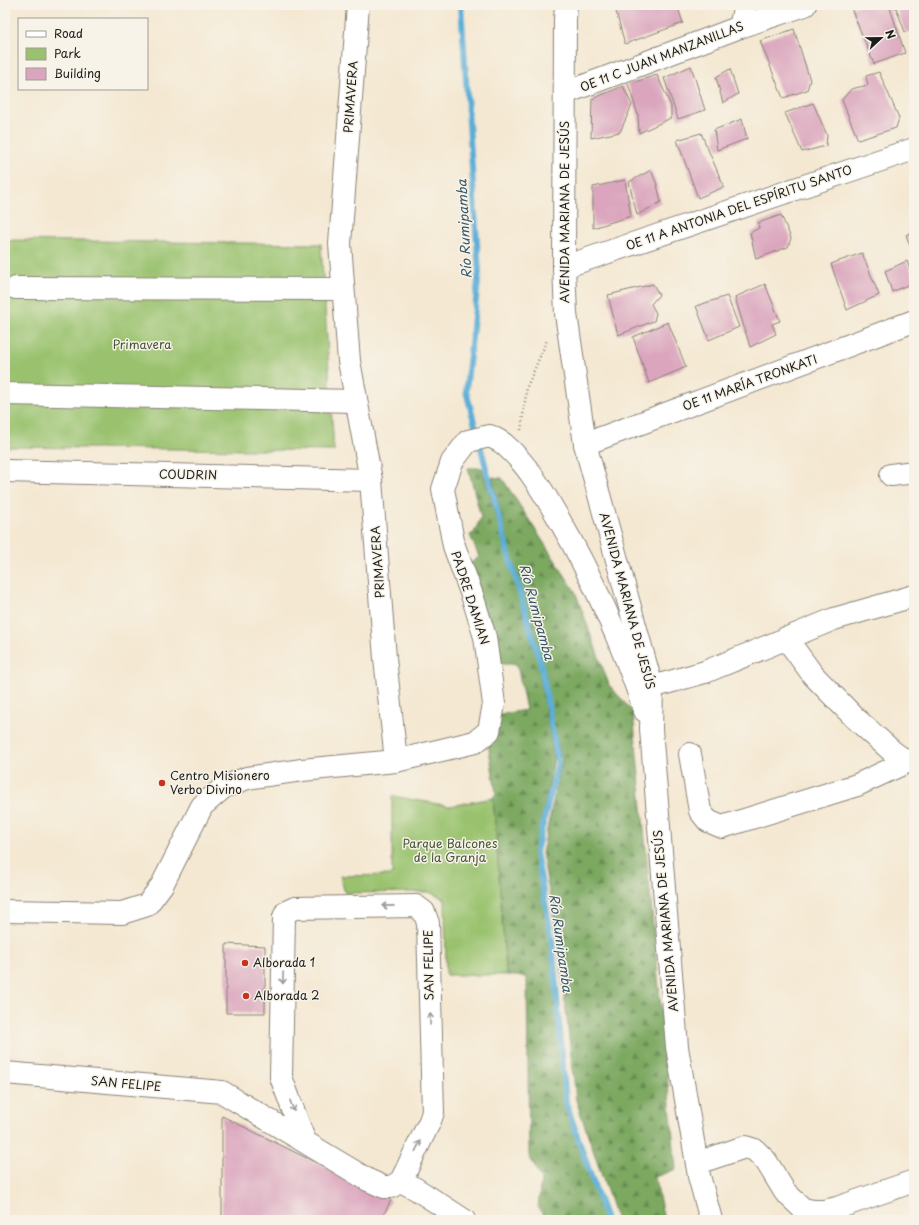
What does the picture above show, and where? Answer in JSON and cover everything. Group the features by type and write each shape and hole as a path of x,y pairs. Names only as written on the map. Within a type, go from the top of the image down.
{"street":[{"name":"PRIMAVERA","path":"358,5 340,244 349,361 371,480 385,658 396,761"},
{"name":"AVENIDA MARIANA DE JESÚS","path":"566,5 564,267 566,314 585,444 652,687 651,728 677,1047 699,1176 711,1220"},
{"path":"740,27 745,5"},
{"name":"OE 11 C JUAN MANZANILLAS","path":"565,93 740,27 805,5"},
{"name":"OE 11 A ANTONIA DEL ESPÍRITU SANTO","path":"564,267 914,149"},
{"path":"16,288 343,289"},
{"name":"OE 11 MARÍA TRONKATI","path":"585,444 914,321"},
{"path":"5,394 356,401"},
{"name":"PADRE DAMIAN","path":"5,911 122,913 147,905 162,885 202,806 224,787 247,778 302,770 396,761 475,742 489,731 494,704 485,637 472,595 454,546 443,489 452,462 468,441 490,436 504,444 514,454 539,486 578,552 620,644 651,728"},
{"name":"COUDRIN","path":"5,470 371,480"},
{"path":"891,475 914,472"},
{"path":"652,687 706,672 834,619 914,596"},
{"path":"786,638 813,675 850,713 893,752 911,762"},
{"path":"690,754 700,811 708,820 722,827 857,785 911,762"},
{"name":"SAN FELIPE","path":"5,1073 159,1088 211,1090 222,1092 368,1180 384,1187 391,1187 401,1181 433,1112 428,923 424,912 416,906 295,908 286,912 284,917 281,1077 305,1142"},
{"path":"697,1163 745,1147 755,1150 766,1161 785,1192 803,1209 814,1211 824,1211 837,1208 914,1181"},
{"path":"401,1181 464,1220"}],"path":[{"path":"514,454 521,433 526,387 551,331 558,320 566,314"}],"green space":[{"name":"Primavera","path":"5,240 321,244 334,451 5,447"},
{"path":"468,468 482,468 535,653 492,477 502,478 575,591 609,685 633,712 676,1169 655,1177 664,1220 617,1220 576,1100 558,940 542,853 562,761 540,675 554,758 536,852 552,939 566,1103 606,1220 548,1220 538,1208 541,1179 529,1156 527,977 506,975 493,798 496,793 488,743 495,715 526,710 517,664 491,664 467,566 479,557 470,535 474,533 481,517"},
{"name":"Parque Balcones de la Granja","path":"392,796 450,806 493,798 506,975 446,975 445,899 429,892 345,893 340,876 392,875"}],"building":[{"path":"628,5 677,5 683,23 625,44 615,8"},
{"path":"861,5 889,5 905,53 874,64 851,8"},
{"path":"895,5 914,5 914,29 905,32"},
{"path":"794,29 810,80 807,90 783,98 760,41"},
{"path":"691,66 705,110 678,119 664,78"},
{"path":"730,69 738,94 723,103 716,77"},
{"path":"879,72 899,118 896,128 858,140 842,100 851,89 868,85 866,76"},
{"path":"657,75 671,106 671,118 639,133 638,115 628,84"},
{"path":"623,86 632,105 620,132 591,138 592,99"},
{"path":"813,103 827,135 826,146 802,152 785,113"},
{"path":"742,119 747,139 717,150 714,130"},
{"path":"701,133 724,187 698,198 677,140"},
{"path":"651,170 657,185 661,202 637,215 629,182"},
{"path":"625,180 631,216 593,228 593,187"},
{"path":"781,215 791,238 788,247 756,259 750,233 759,228 758,223"},
{"path":"914,231 914,256 906,235"},
{"path":"862,253 879,295 847,310 831,264"},
{"path":"907,261 914,282 892,292 885,271"},
{"path":"653,284 659,295 651,304 656,313 654,321 618,335 608,295"},
{"path":"765,284 780,321 772,324 776,334 750,347 735,297"},
{"path":"727,296 739,327 709,340 696,306"},
{"path":"668,322 686,367 649,383 633,337"},
{"path":"226,944 265,946 265,1013 226,1013"},
{"path":"222,1116 391,1200 381,1220 222,1220"}],"waterway":[{"name":"Río Rumipamba","path":"461,5 479,272 466,391 508,552 541,665 558,763 536,852 552,940 566,1103 606,1220"}],"place":[{"name":"Centro Misionero Verbo Divino","path":"162,783"},
{"name":"Alborada 1","path":"245,963"},
{"name":"Alborada 2","path":"246,996"}]}
